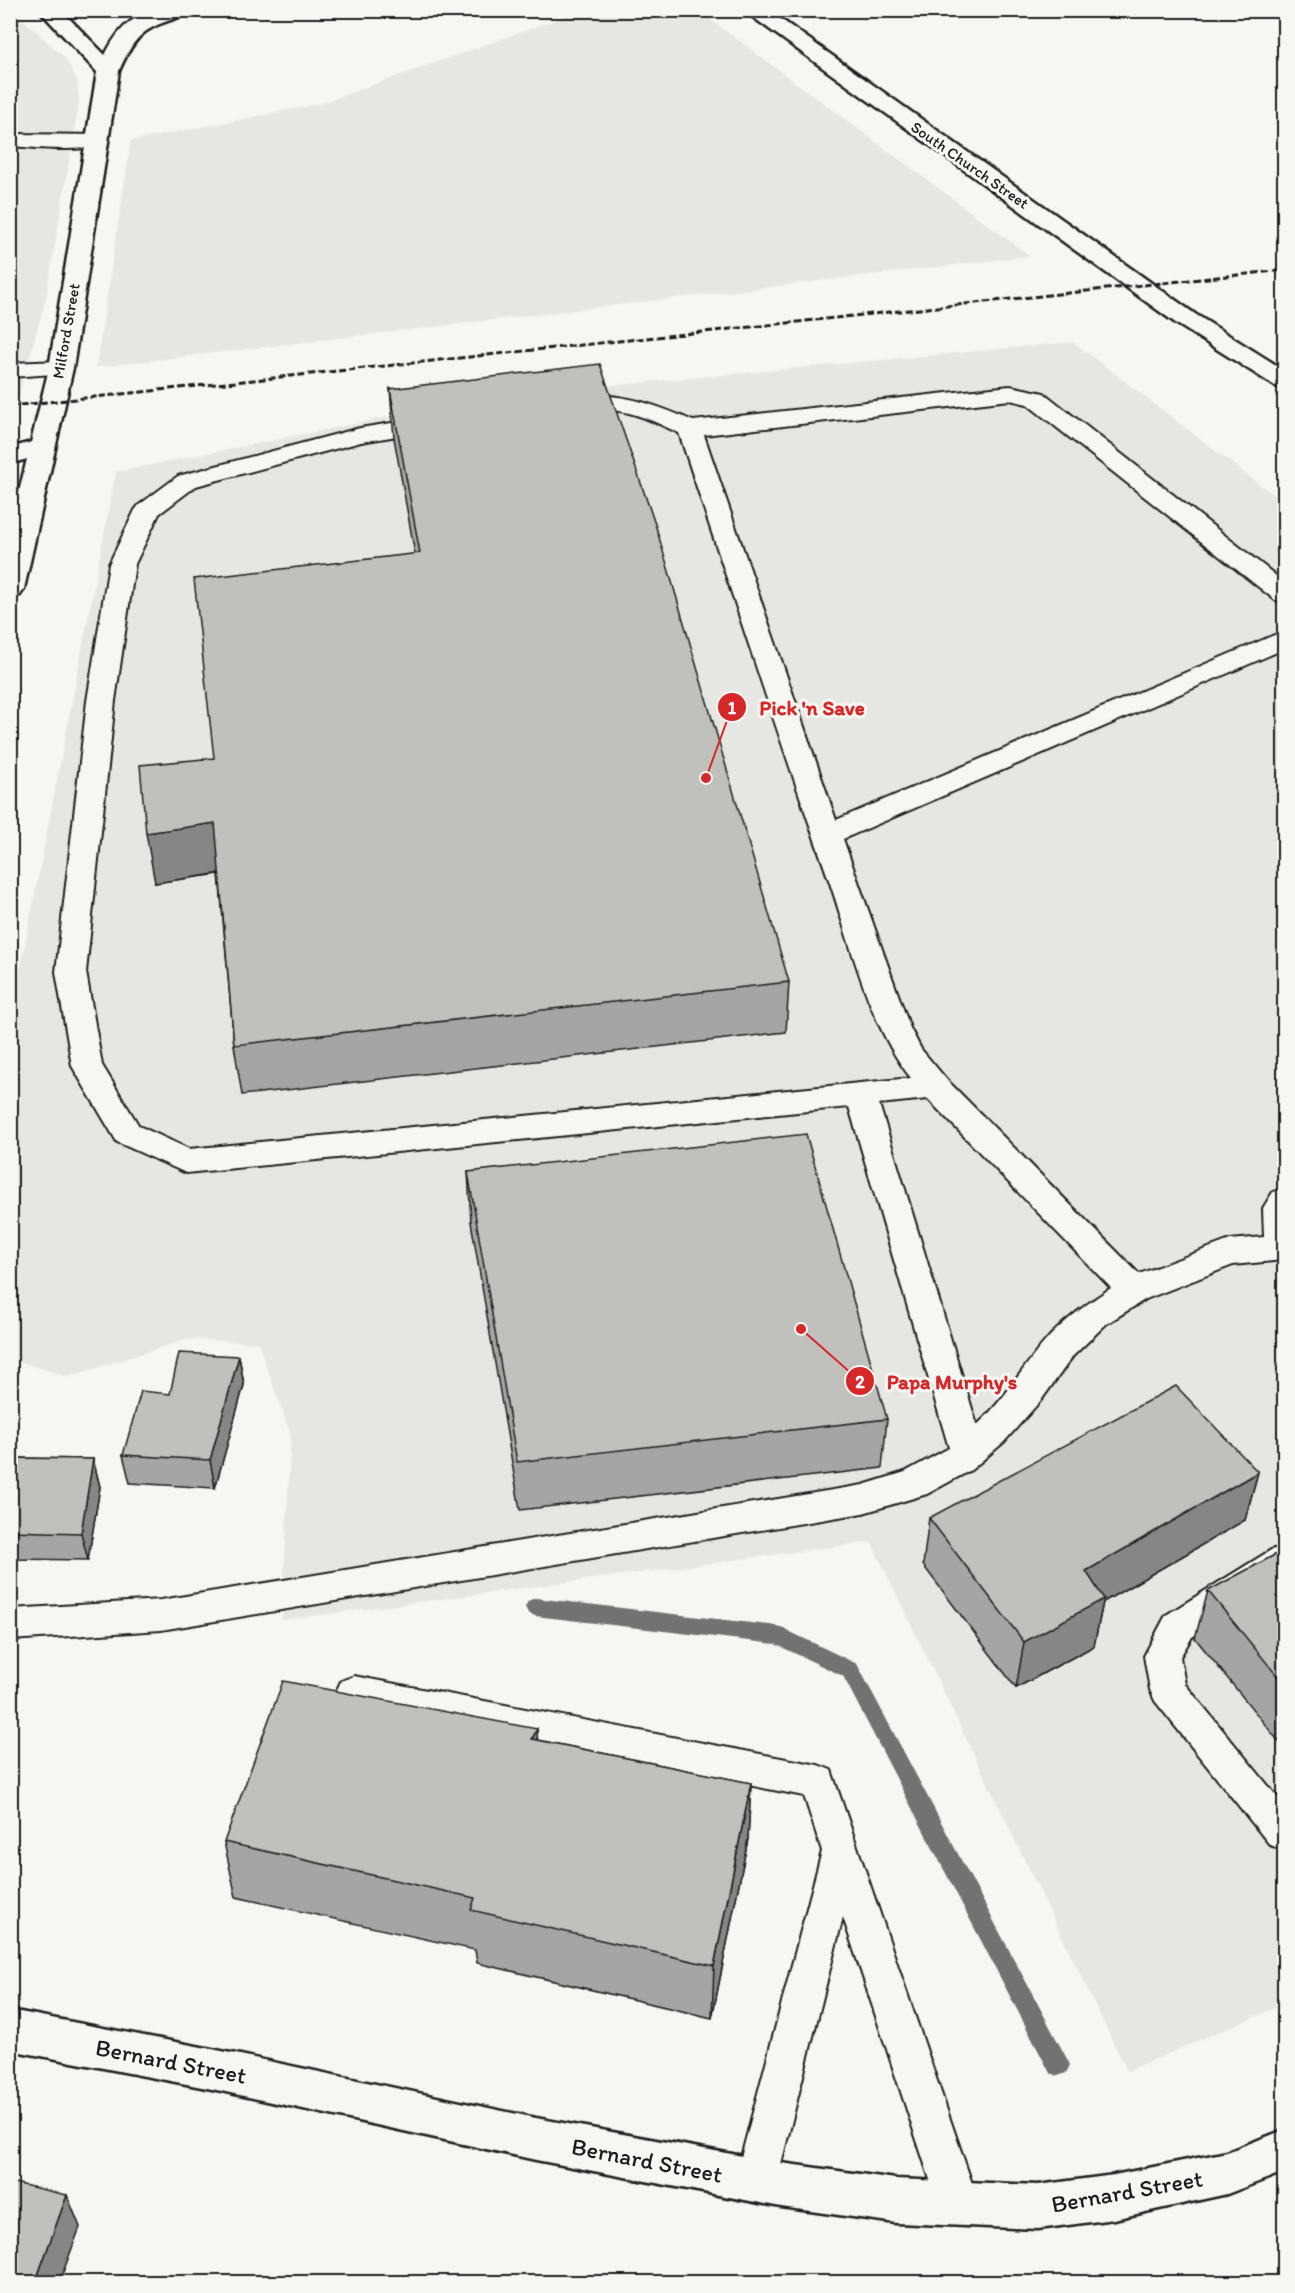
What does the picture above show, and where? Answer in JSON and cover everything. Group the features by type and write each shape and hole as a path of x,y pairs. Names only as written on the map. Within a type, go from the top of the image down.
{"main road":[{"path":"49,10 108,71"},
{"name":"Milford Street","path":"10,589 61,368 108,71 122,39 135,26 177,10"},
{"name":"South Church Street","path":"753,10 1186,319 1284,381"},
{"name":"South Church Street","path":"1186,319 1284,403"},
{"path":"10,456 42,447"},
{"name":"Bernard Street","path":"10,2030 212,2069 536,2139 756,2180 896,2201 1038,2207 1114,2197 1227,2173 1284,2151"}],"lane":[{"path":"10,140 51,142 97,140"},
{"path":"10,370 61,368"},
{"path":"549,406 611,403 646,409 690,429 1010,393 1035,398 1284,594"},
{"path":"459,420 360,435 187,481 148,510 123,564 101,701 71,972 87,1066 128,1134 186,1161 935,1087"},
{"path":"690,429 827,835 895,1028 909,1055 935,1087 1134,1290"},
{"path":"827,835 1284,639"},
{"path":"861,1094 968,1453"},
{"path":"10,1625 160,1615 863,1499 915,1484 959,1460 992,1432 1030,1389 1061,1347 1094,1315 1134,1290 1230,1253 1282,1247 1279,1208 1284,1201"},
{"path":"1284,1561 1179,1626 1162,1656 1168,1690 1284,1833"},
{"path":"354,1692 818,1782 957,2204"},
{"path":"756,2180 841,1851"}],"shaded area":[{"path":"13,10 66,59 77,80 79,102 46,298 18,399 11,400 10,11"},
{"path":"583,10 699,11 1030,256 96,367 131,141 319,104"},
{"path":"1073,342 1284,503 1284,2004 1127,2071 871,1542 282,1620 291,1435 258,1343 188,1339 68,1377 11,1359 11,1019 116,472 488,397"}],"building":[{"path":"600,364 656,527 789,982 234,1045 215,823 146,833 140,765 214,758 194,579 420,553 390,389"},
{"path":"806,1134 887,1419 517,1462 468,1172"},
{"path":"179,1353 239,1356 210,1460 123,1455 141,1391 170,1394"},
{"path":"1176,1386 1258,1472 1086,1571 1104,1599 1024,1642 929,1518"},
{"path":"10,1458 93,1459 81,1533 10,1531"},
{"path":"1284,1550 1284,1684 1208,1591"},
{"path":"283,1681 537,1729 532,1739 751,1783 714,1966 471,1910 475,1898 224,1842"},
{"path":"10,2182 67,2195 35,2283 10,2283"}],"waterway":[{"path":"535,1607 778,1635 850,1670 1058,2065"}],"railway":[{"path":"10,406 1284,270"}],"place":[{"name":"Pick 'n Save","path":"706,778"},
{"name":"Papa Murphy's","path":"801,1329"}]}
